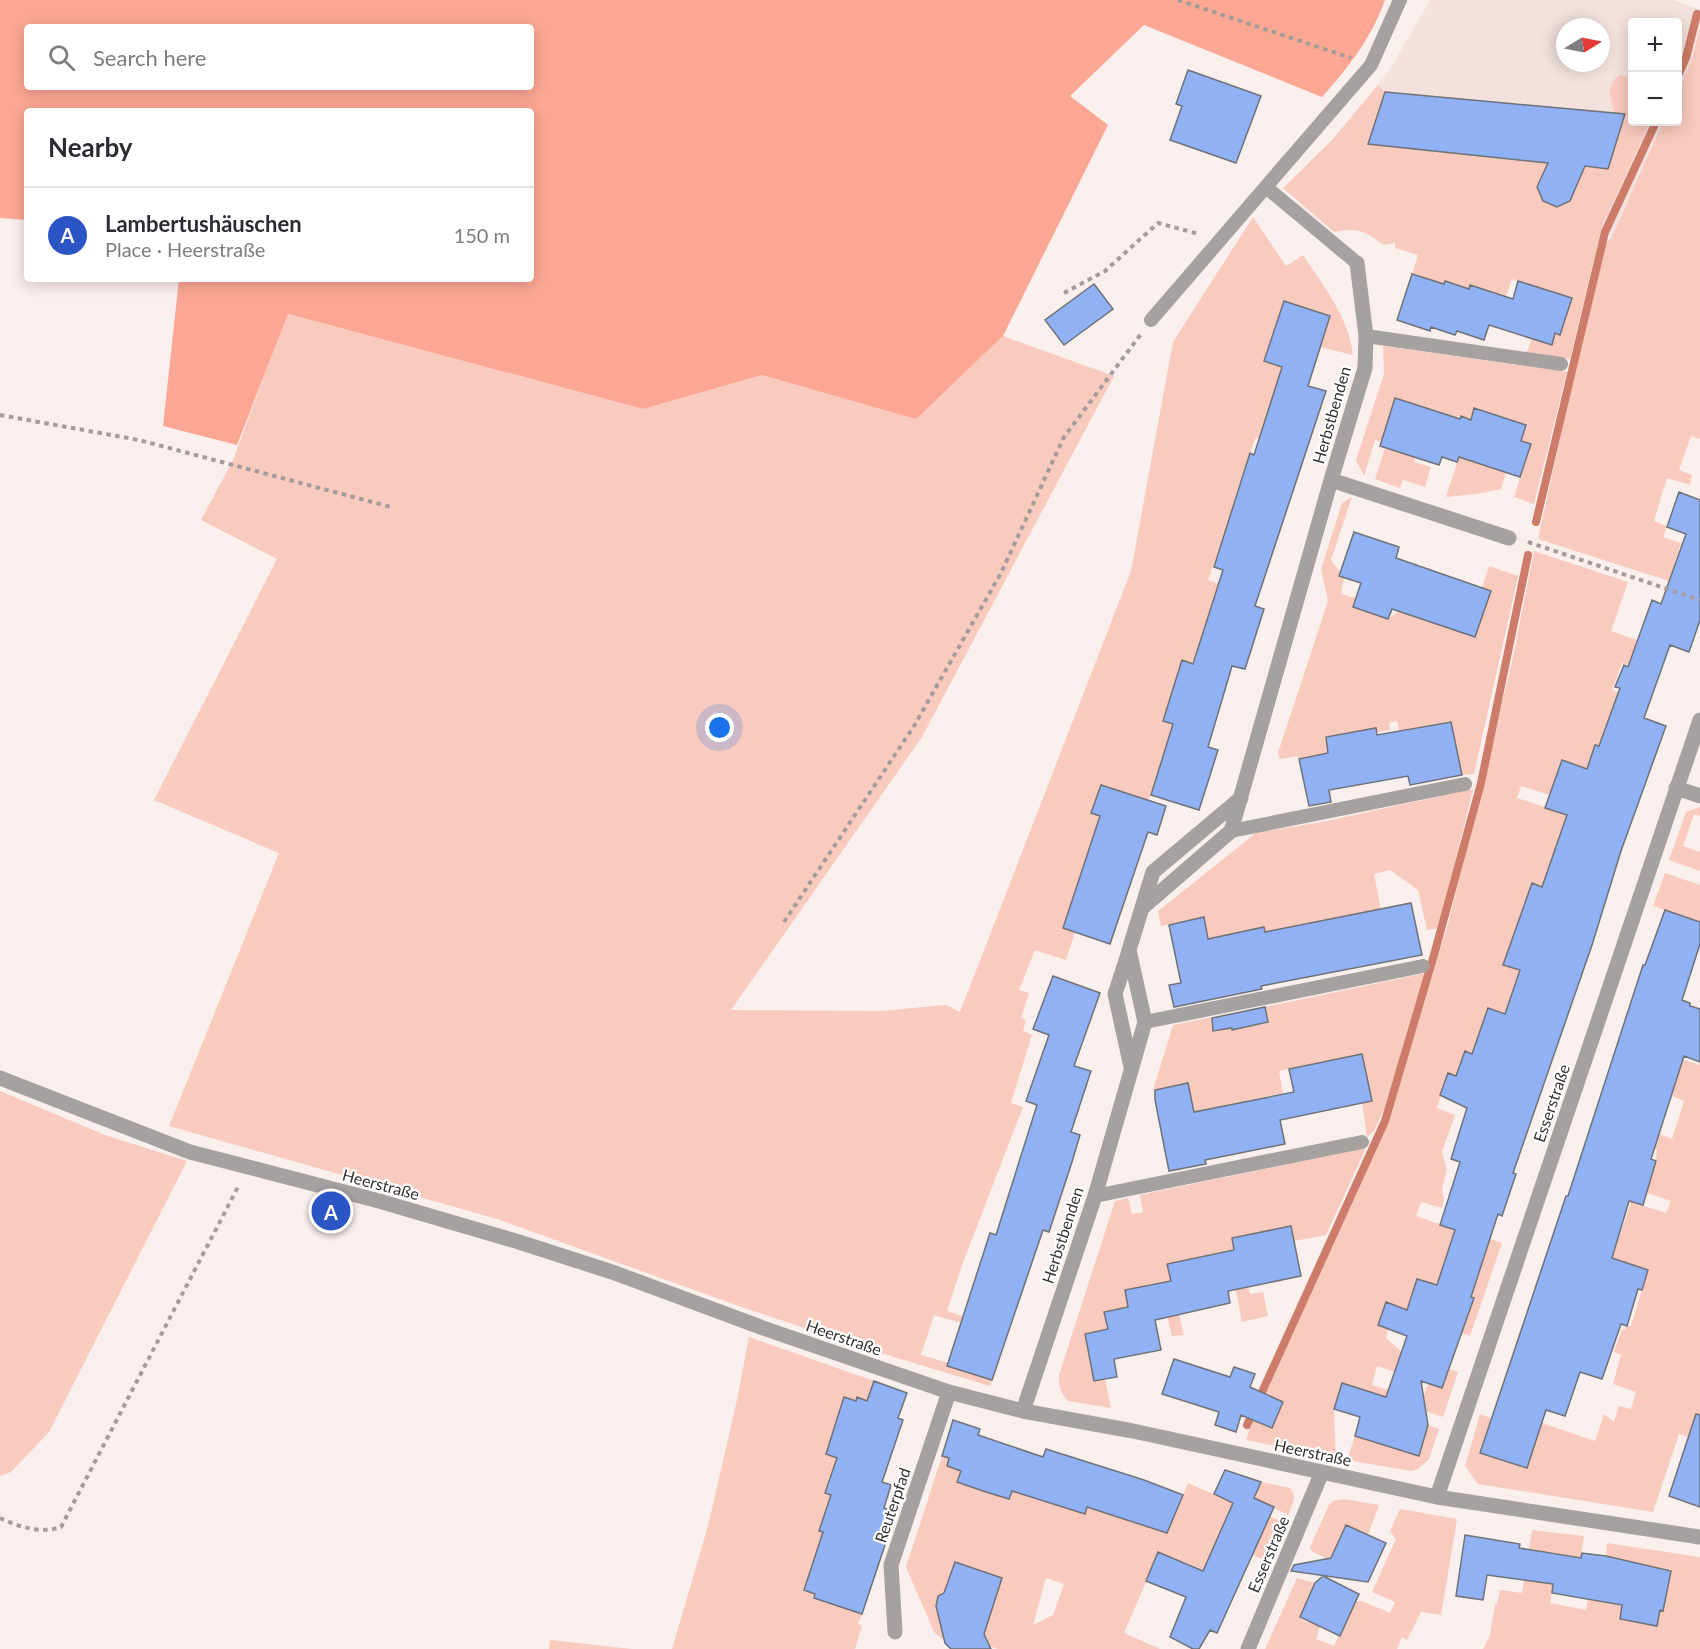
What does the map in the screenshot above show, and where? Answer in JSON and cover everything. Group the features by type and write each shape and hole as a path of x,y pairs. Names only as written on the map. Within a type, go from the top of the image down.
{"street":[{"name":"Herbstbenden","path":"1231,831 1365,368 1366,336 1357,263"},
{"name":"Herbstbenden","path":"1331,480 1509,538"},
{"name":"Esserstraße","path":"1437,1497 1700,720"},
{"path":"1676,788 1700,796"},
{"name":"Herbstbenden","path":"1131,1070 1115,994 1153,872 1241,798"},
{"path":"1142,908 1231,831"},
{"name":"Herbstbenden","path":"1023,1411 1095,1196 1145,1022 1129,950"},
{"name":"Heerstraße","path":"0,1078 190,1152 379,1201 615,1272 763,1328 949,1392 1023,1411 1133,1431 1437,1497 1700,1537"},
{"name":"Reuterpfad","path":"895,1632 891,1565 949,1392"},
{"name":"Esserstraße","path":"1248,1649 1322,1472"}],"lane":[{"path":"1151,320 1371,65 1400,0"},
{"name":"Herbstbenden","path":"1266,187 1357,263"},
{"path":"1366,336 1561,364"},
{"path":"1231,831 1465,784"},
{"path":"1145,1022 1423,966"},
{"path":"1095,1196 1362,1142"}],"path":[{"path":"1178,0 1371,65"},
{"path":"1064,292 1105,271 1158,223 1220,240"},
{"path":"784,922 914,726 1001,573 1064,437 1151,320"},
{"path":"0,415 139,440 390,507"},
{"path":"1509,538 1528,542 1700,600"},
{"path":"0,1518 36,1530 49,1531 61,1527 248,1168"}],"shaded area":[{"path":"0,0 1385,0 1380,14 1358,52 1322,97 1144,25 1070,96 1108,125 1003,336 916,419 762,375 643,409 288,314 237,445 163,426 179,282 534,282 534,108 24,108 24,220 0,218"},
{"path":"1430,0 1673,0 1700,9 1700,29 1691,62 1682,82 1682,18 1628,18 1628,126 1661,126 1612,237 1333,139 1389,71"},
{"path":"1700,29 1700,439 1691,436 1679,470 1692,475 1690,485 1667,478 1654,521 1667,526 1663,537 1681,543 1669,581 1538,539 1581,343 1606,243 1612,237 1661,126 1682,126 1682,82 1691,62"},
{"path":"1620,75 1628,77 1628,126 1648,126 1602,226 1570,359 1527,352 1532,338 1552,345 1555,333 1560,335 1572,298 1512,279 1506,296 1470,285 1469,289 1412,274 1418,255 1395,248 1395,243 1384,245 1360,231 1334,232 1283,188 1333,139 1378,85 1385,92 1368,144 1608,169 1625,115 1614,113 1610,87"},
{"path":"1253,217 1286,266 1303,255 1341,315 1351,341 1353,355 1320,347 1330,316 1284,301 1264,361 1281,367 1279,377 1260,437 1255,439 1234,500 1234,508 1208,580 1219,584 1197,654 1192,663 1182,661 1163,720 1174,724 1151,795 1148,800 1101,785 1091,812 1100,816 1063,928 1075,932 1066,960 1035,950 1019,990 1029,993 1021,1018 1026,1020 1023,1031 1032,1035 1011,1103 1023,1107 962,1265 947,1311 963,1316 961,1323 934,1315 921,1355 992,1380 990,1386 864,1348 733,1304 497,1219 169,1126 279,853 154,800 277,559 201,520 233,460 287,314 643,409 762,375 916,418 1003,336 1114,376 922,737 731,1010 881,1011 946,1005 960,1012 1131,571 1173,342"},
{"path":"1383,346 1567,372 1534,504 1514,497 1531,445 1521,441 1526,425 1475,408 1471,420 1395,398 1382,442 1375,440 1364,476 1356,460 1384,374"},
{"path":"1385,448 1415,457 1414,462 1431,467 1425,487 1403,480 1400,488 1375,479"},
{"path":"1459,457 1506,472 1501,489 1446,497"},
{"path":"1352,497 1331,560 1340,572 1339,576 1344,578 1341,594 1356,598 1353,607 1388,619 1399,611 1475,637 1491,591 1482,588 1489,566 1518,576 1474,774 1462,775 1451,722 1399,731 1397,721 1389,723 1390,730 1377,732 1376,728 1326,737 1328,753 1299,759 1298,756 1280,759 1278,753 1328,601 1321,569 1342,503"},
{"path":"1534,551 1628,582 1611,631 1637,640 1629,665 1622,663 1612,690 1623,694 1599,746 1595,745 1591,756 1609,776 1562,760 1550,795 1521,786 1517,798 1601,826 1575,897 1532,883 1504,964 1520,970 1506,1014 1489,1008 1482,1057 1465,1051 1456,1076 1448,1073 1437,1108 1455,1115 1442,1152 1447,1170 1442,1189 1444,1198 1442,1208 1421,1202 1416,1216 1445,1226 1454,1232 1443,1266 1477,1277 1490,1239 1502,1243 1470,1336 1462,1333 1473,1298 1418,1279 1407,1310 1386,1303 1378,1325 1388,1329 1386,1338 1402,1352 1395,1372 1377,1366 1372,1385 1422,1400 1428,1384 1442,1388 1449,1369 1458,1372 1443,1417 1342,1383 1334,1409 1336,1458 1246,1440 1253,1420 1272,1428 1283,1402 1265,1393 1388,1122 1449,920 1512,662"},
{"path":"1473,789 1439,928 1427,930 1418,890 1390,870 1374,874 1381,910 1270,957 1264,928 1208,939 1204,917 1161,926 1158,911 1256,833 1327,821"},
{"path":"1700,807 1700,816 1694,814 1683,846 1700,852 1700,871 1669,860 1686,812"},
{"path":"1665,873 1700,885 1700,922 1653,906"},
{"path":"1426,973 1384,1109 1374,1131 1367,1137 1362,1103 1372,1101 1362,1054 1279,1071 1283,1093 1195,1112 1188,1083 1153,1090 1173,1025 1228,1014 1233,1030 1268,1022 1265,1007"},
{"path":"1672,1056 1700,1065 1700,1441 1679,1434 1653,1512 1478,1484 1465,1466 1480,1414 1491,1418 1495,1407 1595,1441 1604,1414 1614,1422 1619,1406 1631,1409 1636,1392 1613,1384 1621,1355 1614,1352 1622,1329 1625,1330 1627,1326 1631,1326 1648,1270 1612,1259 1631,1202 1666,1213 1671,1201 1647,1193 1656,1161 1657,1149 1652,1147 1659,1134 1672,1139 1684,1101 1672,1096 1673,1090 1662,1086"},
{"path":"0,1091 105,1135 187,1161 49,1432 11,1472 0,1476"},
{"path":"1366,1148 1326,1235 1294,1241 1291,1226 1232,1238 1241,1287 1248,1286 1250,1294 1263,1292 1268,1316 1242,1322 1228,1251 1167,1265 1184,1335 1172,1336 1159,1283 1125,1290 1128,1307 1105,1312 1108,1329 1085,1334 1094,1381 1105,1379 1111,1408 1068,1401 1060,1389 1059,1375 1115,1201 1128,1198 1132,1214 1143,1212 1140,1195"},
{"path":"749,1337 874,1381 867,1401 857,1397 856,1401 844,1397 826,1454 848,1462 825,1493 835,1496 825,1525 821,1523 819,1531 841,1538 823,1571 811,1568 804,1590 815,1594 814,1598 862,1614 858,1623 862,1626 855,1649 672,1649 708,1526"},
{"path":"1428,1425 1439,1429 1429,1459 1418,1469 1411,1471 1347,1460 1355,1436 1418,1456"},
{"path":"942,1456 949,1458 947,1466 961,1471 958,1482 1009,1499 1015,1482 1031,1497 1085,1514 1089,1503 1168,1530 1188,1483 1233,1503 1216,1541 1209,1572 1159,1552 1124,1633 1160,1649 998,1649 989,1646 957,1625 942,1639 934,1632 906,1567","holes":["1046,1578 1064,1584 1053,1615 1033,1625"]},
{"path":"1261,1482 1290,1488 1294,1498 1288,1515 1255,1498"},
{"path":"1344,1499 1379,1505 1368,1535 1346,1525 1332,1558 1328,1559 1313,1552 1310,1547 1329,1505 1333,1501"},
{"path":"1400,1509 1457,1519 1441,1615 1421,1612 1407,1640 1402,1637 1397,1649 1265,1649 1297,1578 1315,1583 1301,1620 1320,1626 1316,1639 1334,1646 1356,1601 1362,1601 1390,1613 1395,1602 1372,1592 1396,1539 1390,1531"},
{"path":"1269,1516 1285,1523 1268,1562 1253,1555"},
{"path":"1532,1530 1584,1536 1581,1558 1553,1553 1551,1572 1555,1573 1550,1603 1586,1610 1592,1576 1606,1556 1607,1543 1700,1557 1700,1649 1483,1649 1490,1635 1495,1604 1497,1604 1500,1590 1522,1593"},
{"path":"550,1640 632,1649 549,1649"}],"building":[{"path":"1188,70 1261,96 1236,163 1170,140 1182,106 1176,104"},
{"path":"1385,92 1625,114 1608,169 1585,166 1570,201 1557,207 1543,201 1537,187 1548,163 1368,144"},
{"path":"1412,274 1469,289 1470,285 1513,299 1518,281 1572,298 1560,335 1555,333 1552,345 1489,325 1484,340 1457,331 1455,335 1431,327 1430,331 1397,320"},
{"path":"1094,284 1113,309 1064,345 1045,320"},
{"path":"1284,301 1330,316 1308,386 1326,391 1255,606 1264,609 1245,669 1232,666 1208,747 1218,750 1199,810 1151,795 1173,724 1163,721 1182,660 1193,664 1223,570 1214,567 1250,453 1254,455 1282,367 1264,361"},
{"path":"1395,398 1460,419 1461,416 1471,420 1474,408 1526,425 1521,441 1531,444 1520,477 1459,457 1457,462 1442,457 1439,465 1380,446"},
{"path":"1679,492 1700,500 1700,620 1689,652 1670,645 1644,718 1666,726 1621,851 1592,945 1513,1173 1516,1174 1502,1216 1498,1214 1471,1297 1474,1298 1442,1388 1421,1381 1428,1425 1419,1456 1355,1436 1360,1417 1334,1409 1342,1383 1386,1397 1407,1336 1378,1325 1386,1302 1407,1310 1417,1279 1437,1285 1455,1230 1440,1225 1460,1162 1451,1159 1467,1108 1440,1095 1448,1073 1456,1076 1465,1051 1472,1054 1488,1008 1505,1014 1520,970 1503,965 1532,883 1542,887 1567,815 1545,808 1562,760 1587,769 1595,745 1599,746 1620,688 1615,687 1624,665 1628,667 1652,600 1661,604 1686,534 1667,527"},
{"path":"1354,532 1399,547 1396,558 1491,591 1475,637 1392,609 1388,619 1353,607 1361,583 1339,576"},
{"path":"1451,722 1462,775 1410,785 1408,776 1329,790 1331,802 1309,806 1299,759 1328,753 1326,737 1376,728 1377,735"},
{"path":"1101,785 1166,806 1157,835 1148,832 1110,944 1063,928 1100,816 1091,813"},
{"path":"1411,903 1422,955 1261,986 1262,989 1174,1007 1169,985 1181,983 1169,925 1204,917 1208,939 1264,927 1265,932"},
{"path":"1665,910 1700,922 1700,944 1682,1000 1700,1009 1700,1062 1684,1056 1651,1159 1656,1161 1643,1205 1629,1201 1612,1258 1648,1270 1642,1290 1638,1289 1627,1326 1621,1324 1602,1379 1580,1372 1565,1416 1546,1410 1527,1468 1480,1453 1566,1196 1568,1196 1643,965 1645,965"},
{"path":"1053,976 1100,993 1074,1066 1091,1071 1071,1132 1080,1135 1072,1162 1049,1232 1043,1230 992,1380 947,1366 990,1233 996,1235 1037,1105 1026,1101 1049,1035 1033,1029"},
{"path":"1265,1007 1268,1022 1232,1030 1232,1028 1213,1031 1212,1018"},
{"path":"1362,1054 1372,1101 1280,1120 1285,1144 1205,1160 1206,1164 1169,1171 1155,1090 1188,1083 1194,1112 1294,1092 1289,1069"},
{"path":"1291,1226 1301,1276 1228,1291 1230,1303 1155,1320 1161,1350 1114,1359 1117,1377 1094,1381 1085,1334 1108,1329 1104,1312 1128,1307 1125,1290 1171,1281 1167,1264 1234,1250 1232,1238"},
{"path":"1174,1359 1230,1377 1234,1367 1255,1374 1250,1387 1283,1402 1272,1428 1241,1415 1236,1432 1215,1425 1219,1412 1162,1394"},
{"path":"874,1381 907,1393 898,1418 903,1420 882,1482 891,1485 884,1508 896,1512 862,1614 814,1598 815,1594 804,1590 823,1532 819,1531 831,1495 825,1493 837,1458 826,1454 844,1397 856,1401 857,1397 867,1401"},
{"path":"1696,1414 1700,1415 1700,1507 1669,1496"},
{"path":"953,1420 980,1429 978,1435 1043,1457 1046,1449 1144,1480 1183,1495 1167,1533 1087,1507 1085,1514 1012,1491 1009,1499 957,1482 961,1471 947,1466 949,1458 942,1456"},
{"path":"1225,1470 1261,1482 1254,1498 1274,1507 1217,1633 1210,1630 1199,1649 1193,1649 1170,1637 1186,1597 1146,1581 1158,1552 1203,1571 1233,1503 1214,1494"},
{"path":"1346,1525 1386,1543 1368,1582 1291,1571 1294,1565 1331,1558"},
{"path":"1465,1535 1520,1544 1519,1548 1581,1558 1582,1553 1606,1556 1671,1571 1663,1611 1660,1610 1657,1626 1620,1619 1622,1605 1552,1593 1553,1584 1487,1575 1483,1600 1456,1596"},
{"path":"955,1562 1002,1578 984,1634 991,1649 951,1649 945,1643 936,1606 938,1596 944,1593"},
{"path":"1323,1576 1359,1594 1340,1636 1300,1617 1315,1583"}],"waterway":[{"path":"1680,72 1686,58 1697,14"},
{"path":"1536,522 1605,232 1654,126"},
{"path":"1247,1425 1385,1121 1481,783 1528,555"}],"place":[{"name":"Lambertushäuschen","path":"331,1211"}]}
